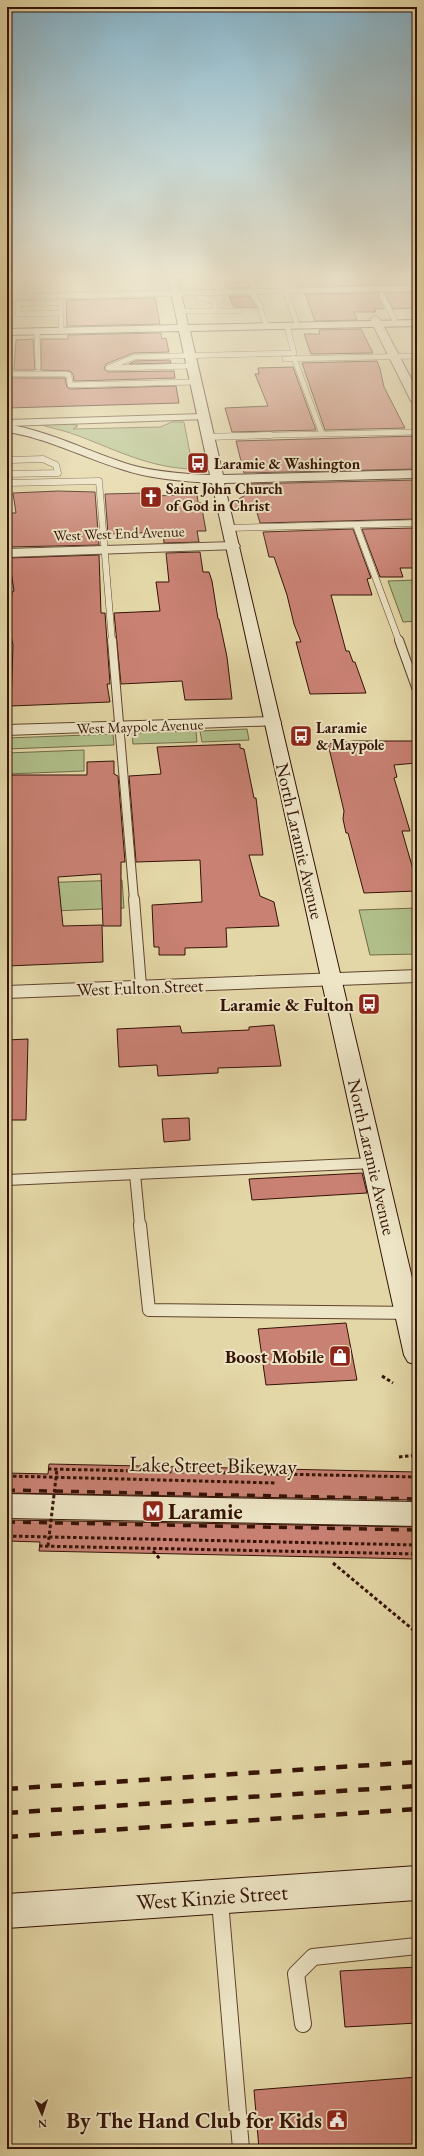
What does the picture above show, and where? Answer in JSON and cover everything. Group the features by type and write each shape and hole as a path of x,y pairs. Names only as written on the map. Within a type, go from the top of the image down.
{"street":[{"name":"North Laramie Avenue","path":"194,375 202,418 229,528 373,1163 412,1313 417,1355"},
{"path":"404,375 417,401"},
{"path":"7,423 202,418"},
{"path":"7,428 38,433 126,467 185,478 217,479 417,474"},
{"name":"West West End Avenue","path":"7,552 233,546"},
{"name":"West Maypole Avenue","path":"7,730 273,722"},
{"name":"West Fulton Street","path":"7,992 417,976"},
{"path":"7,1506 417,1514"},
{"name":"West Kinzie Street","path":"7,1911 417,1883"}],"lane":[{"path":"67,375 69,375 70,384 195,382"},
{"path":"300,375 322,434"},
{"path":"207,437 417,432"},
{"path":"7,474 58,473 56,464 43,459 11,460"},
{"path":"7,483 99,481 141,986"},
{"path":"229,528 417,523"},
{"path":"356,525 417,690"},
{"path":"7,1180 373,1163"},
{"path":"135,1174 149,1310 412,1313"},
{"path":"220,1897 241,2149"},
{"path":"303,2024 296,1974 312,1957 417,1946"}],"path":[{"path":"382,1376 393,1383"},
{"path":"399,1457 417,1455"},
{"path":"160,1470 169,1464"},
{"path":"48,1469 417,1477"},
{"path":"48,1546 58,1469"},
{"name":"Lake Street Bikeway","path":"7,1476 282,1483"},
{"path":"7,1536 417,1545"},
{"path":"39,1546 417,1554"},
{"path":"153,1551 160,1559"},
{"path":"333,1563 417,1633"}],"green space":[{"path":"172,422 184,422 193,469 163,466 135,458 74,434 38,424 68,423 78,426 73,429 160,427"},
{"path":"417,580 417,621 403,622 388,581"},
{"path":"247,729 249,740 202,742 200,731"},
{"path":"196,731 197,742 133,744 132,733"},
{"path":"113,734 114,745 7,749 7,738"},
{"path":"84,750 84,771 7,774 7,753"},
{"path":"122,880 124,908 7,913 7,884"},
{"path":"417,908 417,954 370,955 359,910"}],"building":[{"path":"73,375 175,375 175,378 74,381"},
{"path":"255,375 296,375 316,430 232,432 225,408 268,406"},
{"path":"306,375 381,375 384,387 405,428 325,430"},
{"path":"7,378 65,378 67,387 70,389 176,386 179,403 7,408"},
{"path":"417,436 417,469 244,473 236,441"},
{"path":"417,480 417,519 260,523 256,509 232,510 230,504 249,493 247,484"},
{"path":"58,491 95,492 99,545 8,547 7,513 16,513 13,493"},
{"path":"146,493 146,496 197,495 198,502 201,503 206,531 197,531 199,542 164,543 163,532 108,534 105,494"},
{"path":"417,528 417,568 400,568 403,577 380,577 362,529"},
{"path":"353,529 371,578 367,579 372,595 331,595 346,651 349,651 353,662 355,662 366,693 310,694 296,642 301,642 294,624 287,595 274,557 269,557 263,532"},
{"path":"200,552 203,572 209,572 212,581 218,619 227,657 232,699 185,700 182,681 121,684 114,613 160,611 156,582 169,582 166,553"},
{"path":"99,555 101,613 105,613 110,684 107,684 110,702 11,706 13,645 9,625 12,592 14,591 9,558"},
{"path":"354,741 417,741 417,763 394,765 397,777 394,778 410,831 402,831 417,883 417,891 364,893 348,833 346,833 343,819 344,811 328,744"},
{"path":"240,744 240,748 244,749 254,798 256,798 263,855 249,855 260,896 274,902 279,926 226,928 227,947 185,948 185,955 159,955 159,947 154,947 152,905 202,902 200,860 136,862 129,776 161,774 157,747"},
{"path":"114,761 114,774 118,776 125,862 121,862 121,926 103,926 101,874 58,877 63,926 102,925 103,962 7,966 7,930 10,930 7,877 7,780 11,780 12,775 87,775 87,762"},
{"path":"274,1025 281,1066 218,1068 218,1073 158,1076 157,1065 119,1067 117,1029 180,1026 182,1033 249,1030 249,1027"},
{"path":"28,1039 26,1120 7,1120 7,1040"},
{"path":"189,1118 190,1140 164,1142 162,1119"},
{"path":"362,1173 367,1193 252,1200 249,1179"},
{"path":"346,1323 357,1380 266,1385 258,1329"},
{"path":"49,1464 417,1472 417,1500 7,1493 7,1473 48,1474"},
{"path":"7,1520 417,1527 417,1559 39,1551 40,1542 7,1541"},
{"path":"417,1967 417,2023 345,2027 340,1971"},
{"name":"By The Hand Club for Kids","path":"417,2077 417,2149 259,2149 254,2090"}],"railway":[{"path":"7,1490 417,1499"},
{"path":"7,1522 417,1530"},
{"path":"7,1789 417,1762"},
{"path":"7,1813 417,1786"},
{"path":"7,1837 417,1809"}],"place":[{"name":"Laramie & Washington","path":"198,463"},
{"name":"Saint John Church of God in Christ","path":"151,497"},
{"name":"Laramie & Maypole","path":"301,736"},
{"name":"Laramie & Fulton","path":"369,1004"},
{"name":"Boost Mobile","path":"340,1356"},
{"name":"Laramie","path":"153,1511"},
{"name":"By The Hand Club for Kids","path":"337,2120"}]}
